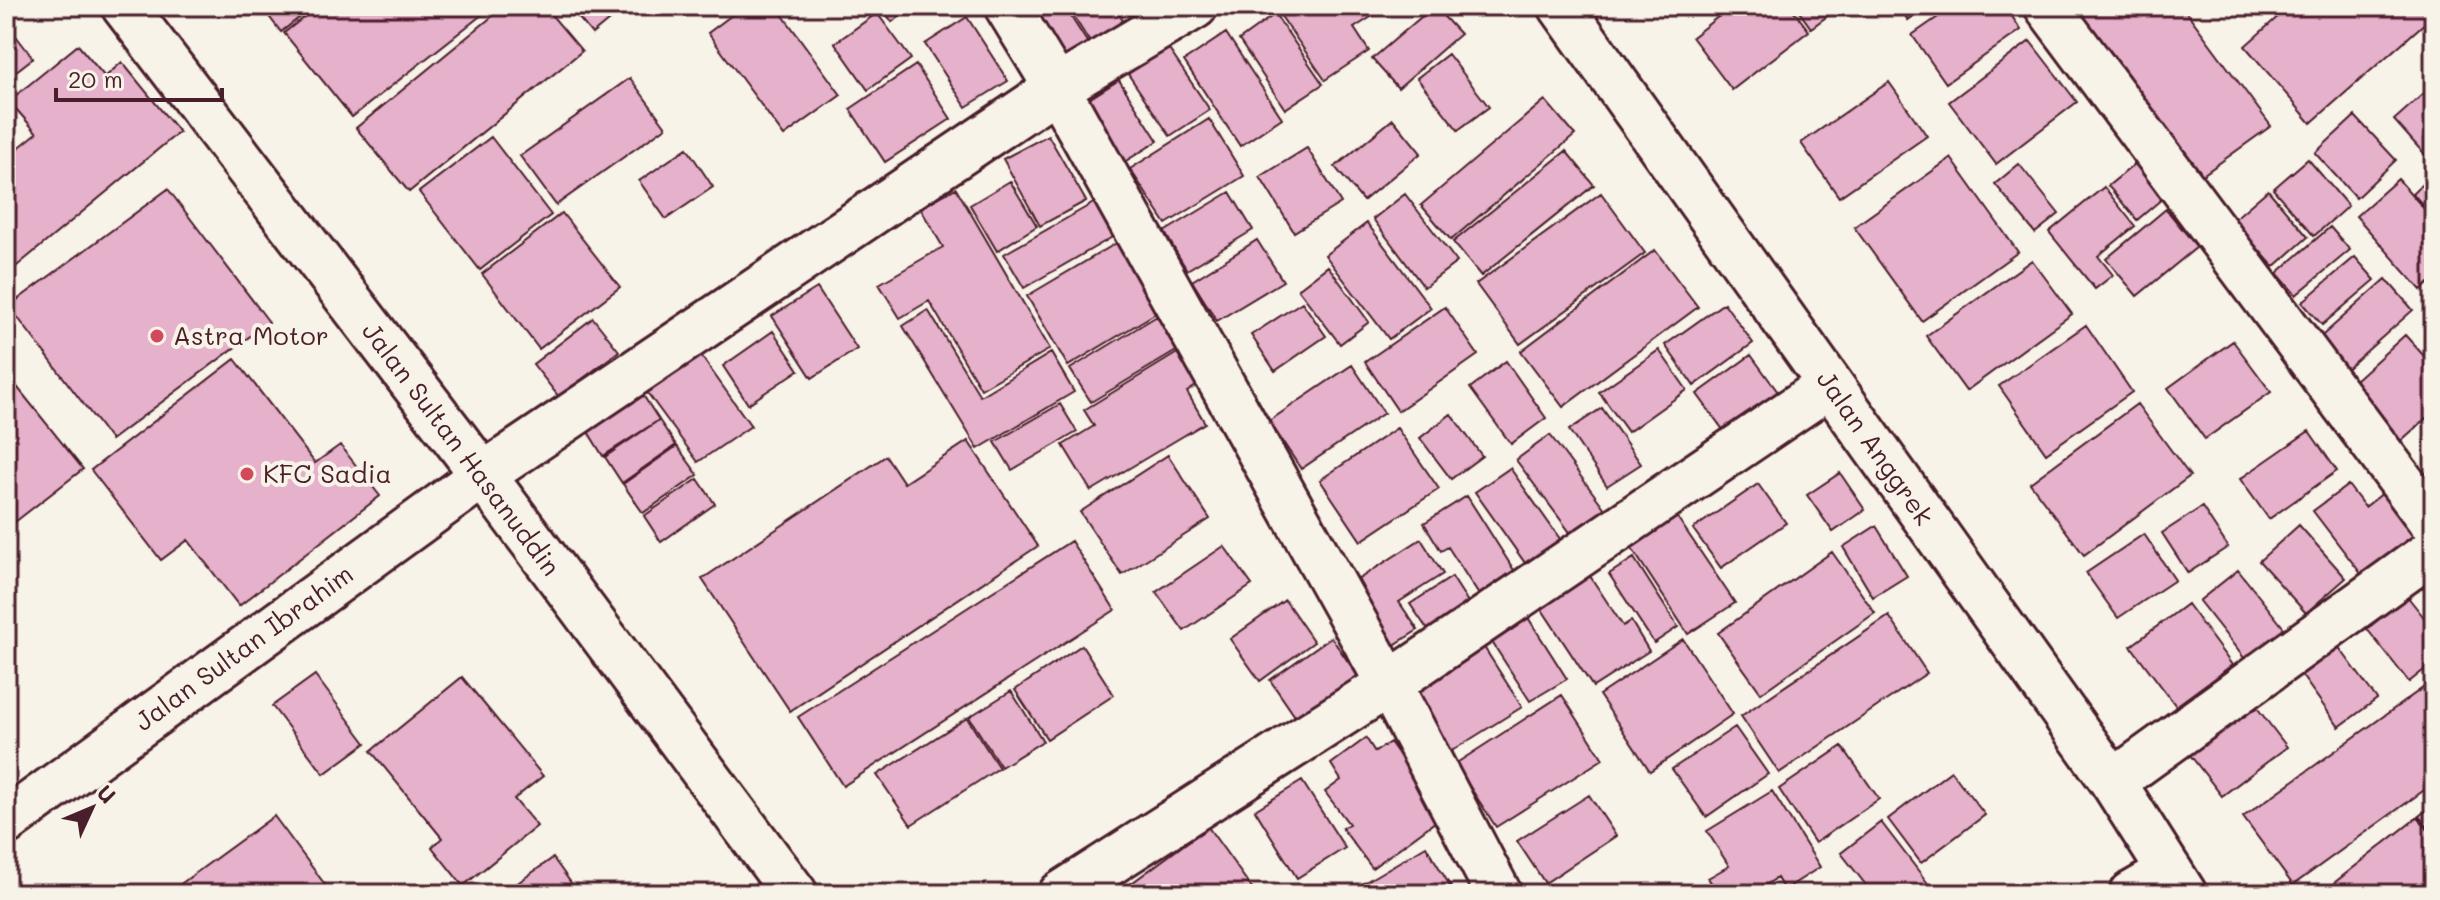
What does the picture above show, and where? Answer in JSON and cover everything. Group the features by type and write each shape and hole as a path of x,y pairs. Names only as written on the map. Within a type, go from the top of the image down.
{"street":[{"name":"Jalan Sultan Hasanuddin","path":"124,6 483,475 795,894"},
{"path":"1007,6 1057,88 1389,684 1499,894"},
{"name":"Jalan Sultan Ibrahim","path":"6,822 483,475 1057,88 1195,6"},
{"name":"Jalan Anggrek","path":"1561,6 2113,782 2177,883"},
{"path":"2047,6 2434,525"},
{"path":"1061,894 1389,684 1830,385"},
{"path":"2113,782 2434,550"},
{"path":"2132,894 2177,883"}],"building":[{"path":"261,6 314,6 281,32"},
{"path":"318,6 493,6 352,117 284,33"},
{"path":"505,6 544,6 582,51 409,192 356,128"},
{"path":"569,6 626,6 592,34"},
{"path":"744,6 776,6 841,95 784,136 708,33"},
{"path":"881,6 914,6 892,22"},
{"path":"1018,6 1064,6 1089,45 1056,66"},
{"path":"1067,6 1114,6 1125,24 1091,44"},
{"path":"1123,6 1156,6 1133,21"},
{"path":"1274,6 1388,6 1354,28 1369,51 1325,80"},
{"path":"1434,6 1460,34 1398,88 1372,59"},
{"path":"1732,6 1790,6 1809,31 1732,90 1692,37"},
{"path":"1795,6 1841,6 1811,28"},
{"path":"1898,6 1928,6 1908,20"},
{"path":"1954,6 2005,6 2021,30 1946,83 1912,35"},
{"path":"2069,6 2182,6 2271,126 2197,179"},
{"path":"2290,6 2434,6 2434,15 2311,123 2245,46"},
{"path":"877,13 911,59 868,90 835,43"},
{"path":"1275,14 1323,84 1285,109 1239,40"},
{"path":"967,17 1008,81 966,107 925,44"},
{"path":"6,23 33,58 6,79"},
{"path":"1226,33 1282,118 1240,146 1184,61"},
{"path":"2030,41 2077,102 1996,164 1949,102"},
{"path":"78,45 105,77 122,62 179,132 6,275 6,158 37,133 9,101"},
{"path":"1168,48 1210,110 1170,136 1128,74"},
{"path":"1448,54 1489,107 1458,130 1417,78"},
{"path":"916,65 951,119 885,162 850,109"},
{"path":"630,78 666,127 556,205 520,156"},
{"path":"1119,80 1158,141 1116,167 1078,106"},
{"path":"1889,82 1927,136 1839,197 1801,143"},
{"path":"2432,86 2434,89 2434,165 2394,120"},
{"path":"1545,100 1575,135 1451,240 1421,205"},
{"path":"2355,116 2396,160 2356,198 2315,153"},
{"path":"1209,119 1244,176 1166,224 1130,169"},
{"path":"1393,119 1421,153 1363,201 1335,167"},
{"path":"1048,135 1086,201 1040,226 1003,159"},
{"path":"491,137 551,215 480,270 419,192"},
{"path":"687,148 713,187 666,219 639,181"},
{"path":"1307,148 1341,203 1294,232 1260,177"},
{"path":"1566,151 1594,185 1481,276 1453,242"},
{"path":"1951,158 2018,252 1922,321 1854,227"},
{"path":"2308,159 2348,206 2314,236 2273,189"},
{"path":"2140,160 2169,193 2137,220 2108,186"},
{"path":"2019,164 2059,214 2035,233 1995,184"},
{"path":"2434,172 2434,217 2412,193"},
{"path":"2398,179 2434,220 2434,279 2421,290 2356,216"},
{"path":"1010,181 1037,226 997,251 970,205"},
{"path":"2104,187 2135,226 2098,256 2113,275 2095,289 2049,232"},
{"path":"956,188 1050,349 981,389 929,301 900,318 879,284 943,247 920,208"},
{"path":"168,189 269,322 111,440 9,306"},
{"path":"2268,190 2308,237 2274,267 2233,220"},
{"path":"1230,192 1253,230 1187,270 1164,232"},
{"path":"1601,193 1645,253 1520,344 1476,284"},
{"path":"1405,194 1457,262 1424,287 1373,219"},
{"path":"1097,201 1116,235 1024,288 1004,254"},
{"path":"2166,209 2197,247 2137,296 2106,259"},
{"path":"562,213 620,287 539,349 482,274"},
{"path":"1367,223 1431,308 1389,339 1325,255"},
{"path":"2330,227 2350,250 2296,295 2277,273"},
{"path":"1257,240 1283,281 1217,321 1192,281"},
{"path":"1120,241 1161,310 1068,366 1027,296"},
{"path":"1655,250 1698,307 1563,407 1521,351"},
{"path":"2355,257 2375,280 2322,325 2302,302"},
{"path":"2032,260 2072,314 1966,391 1926,336"},
{"path":"1328,266 1369,322 1340,344 1298,289"},
{"path":"2386,279 2413,310 2342,373 2315,342"},
{"path":"817,288 857,349 812,378 772,316"},
{"path":"1302,302 1326,336 1275,371 1251,335"},
{"path":"1724,303 1753,343 1694,386 1665,345"},
{"path":"1445,307 1478,355 1398,411 1365,362"},
{"path":"928,310 980,396 1051,353 1074,392 978,449 903,326"},
{"path":"1157,316 1178,350 1091,402 1070,369"},
{"path":"593,318 619,351 559,397 533,364"},
{"path":"2086,325 2132,392 2046,453 1999,386"},
{"path":"773,331 799,370 748,404 723,366"},
{"path":"2405,335 2434,367 2434,411 2394,447 2344,390"},
{"path":"2233,341 2271,392 2205,439 2168,388"},
{"path":"694,346 751,426 698,462 641,384"},
{"path":"1659,350 1687,390 1628,432 1599,392"},
{"path":"1179,352 1199,384 1187,392 1205,423 1091,491 1063,445 1094,426 1084,410"},
{"path":"1751,355 1783,399 1729,438 1697,394"},
{"path":"235,359 315,463 340,445 380,496 239,606 188,540 161,560 91,470"},
{"path":"1506,361 1546,418 1511,444 1470,388"},
{"path":"1352,365 1384,413 1301,469 1269,421"},
{"path":"6,373 83,469 6,529"},
{"path":"632,378 659,420 603,456 577,414"},
{"path":"1060,404 1077,432 1012,470 995,442"},
{"path":"2137,404 2190,476 2084,555 2030,483"},
{"path":"1602,408 1641,464 1607,486 1569,430"},
{"path":"1451,414 1482,456 1451,479 1420,438"},
{"path":"659,420 676,445 622,483 605,457"},
{"path":"1397,428 1439,489 1361,541 1320,480"},
{"path":"2309,431 2337,471 2269,519 2240,479"},
{"path":"1550,435 1605,509 1572,535 1516,460"},
{"path":"968,441 1038,546 790,711 702,579 886,456 904,483"},
{"path":"677,446 698,475 643,513 623,484"},
{"path":"1168,455 1210,519 1122,575 1080,512"},
{"path":"1510,468 1565,546 1530,570 1475,492"},
{"path":"1840,473 1865,510 1833,532 1807,495"},
{"path":"698,479 715,504 661,542 644,516"},
{"path":"1758,484 1786,523 1721,568 1693,529"},
{"path":"2348,485 2365,507 2383,493 2425,548 2372,588 2313,511"},
{"path":"1467,496 1517,575 1481,598 1448,547 1441,551 1424,523"},
{"path":"2202,507 2228,547 2188,573 2162,533"},
{"path":"1677,517 1735,603 1688,634 1631,547"},
{"path":"2299,525 2346,578 2306,613 2259,561"},
{"path":"1876,526 1907,576 1873,597 1843,547"},
{"path":"2144,534 2175,580 2118,618 2086,573"},
{"path":"1421,539 1443,574 1399,602 1418,630 1391,647 1351,584"},
{"path":"1071,541 1115,610 843,786 798,717"},
{"path":"1224,546 1252,585 1184,631 1156,592"},
{"path":"1832,552 1875,613 1761,693 1718,633"},
{"path":"1634,558 1678,627 1654,643 1609,574"},
{"path":"2238,570 2291,637 2252,668 2199,601"},
{"path":"1588,573 1623,626 1631,621 1649,651 1593,687 1539,605"},
{"path":"1452,577 1473,610 1432,636 1410,604"},
{"path":"2407,596 2434,630 2434,662 2409,682 2367,629"},
{"path":"1285,600 1314,642 1260,681 1230,639"},
{"path":"2187,604 2232,665 2176,706 2131,646"},
{"path":"1527,616 1567,679 1530,701 1490,639"},
{"path":"1889,616 1927,673 1779,773 1741,716"},
{"path":"1331,637 1360,679 1299,722 1270,680"},
{"path":"1683,639 1733,714 1650,771 1599,695"},
{"path":"2335,642 2377,699 2339,727 2297,669"},
{"path":"1482,644 1522,707 1450,752 1410,689"},
{"path":"1082,645 1114,695 1047,739 1015,690"},
{"path":"315,675 366,743 324,774 272,706"},
{"path":"462,677 543,776 514,799 537,826 463,886 432,847 442,838 371,751"},
{"path":"2434,680 2434,783 2293,885 2243,817"},
{"path":"1011,691 1043,741 1001,767 969,717"},
{"path":"1562,695 1603,759 1496,827 1455,764"},
{"path":"2255,705 2287,747 2222,796 2190,755"},
{"path":"967,718 999,768 911,825 877,775"},
{"path":"1735,727 1768,774 1706,817 1672,769"},
{"path":"1366,738 1375,752 1390,742 1443,816 1372,868 1342,828 1349,824 1325,792 1341,780 1331,764"},
{"path":"1842,746 1879,799 1815,843 1779,789"},
{"path":"1951,771 1985,815 1921,863 1888,819"},
{"path":"1302,781 1345,848 1297,878 1255,810"},
{"path":"1772,791 1820,867 1784,890 1777,878 1751,894 1719,894 1708,878 1729,866 1707,831"},
{"path":"1589,795 1616,836 1545,883 1517,841"},
{"path":"2434,804 2434,835 2419,816"},
{"path":"274,816 332,894 167,894"},
{"path":"2418,817 2434,838 2434,894 2343,894 2334,883"},
{"path":"1881,822 1933,890 1928,894 1873,894 1841,853"},
{"path":"1208,827 1256,894 1130,894 1125,888"},
{"path":"1426,846 1455,894 1368,894 1362,884"},
{"path":"553,858 579,894 502,894"}],"place":[{"name":"Astra Motor","path":"157,336"},
{"name":"KFC Sadia","path":"247,474"}]}
